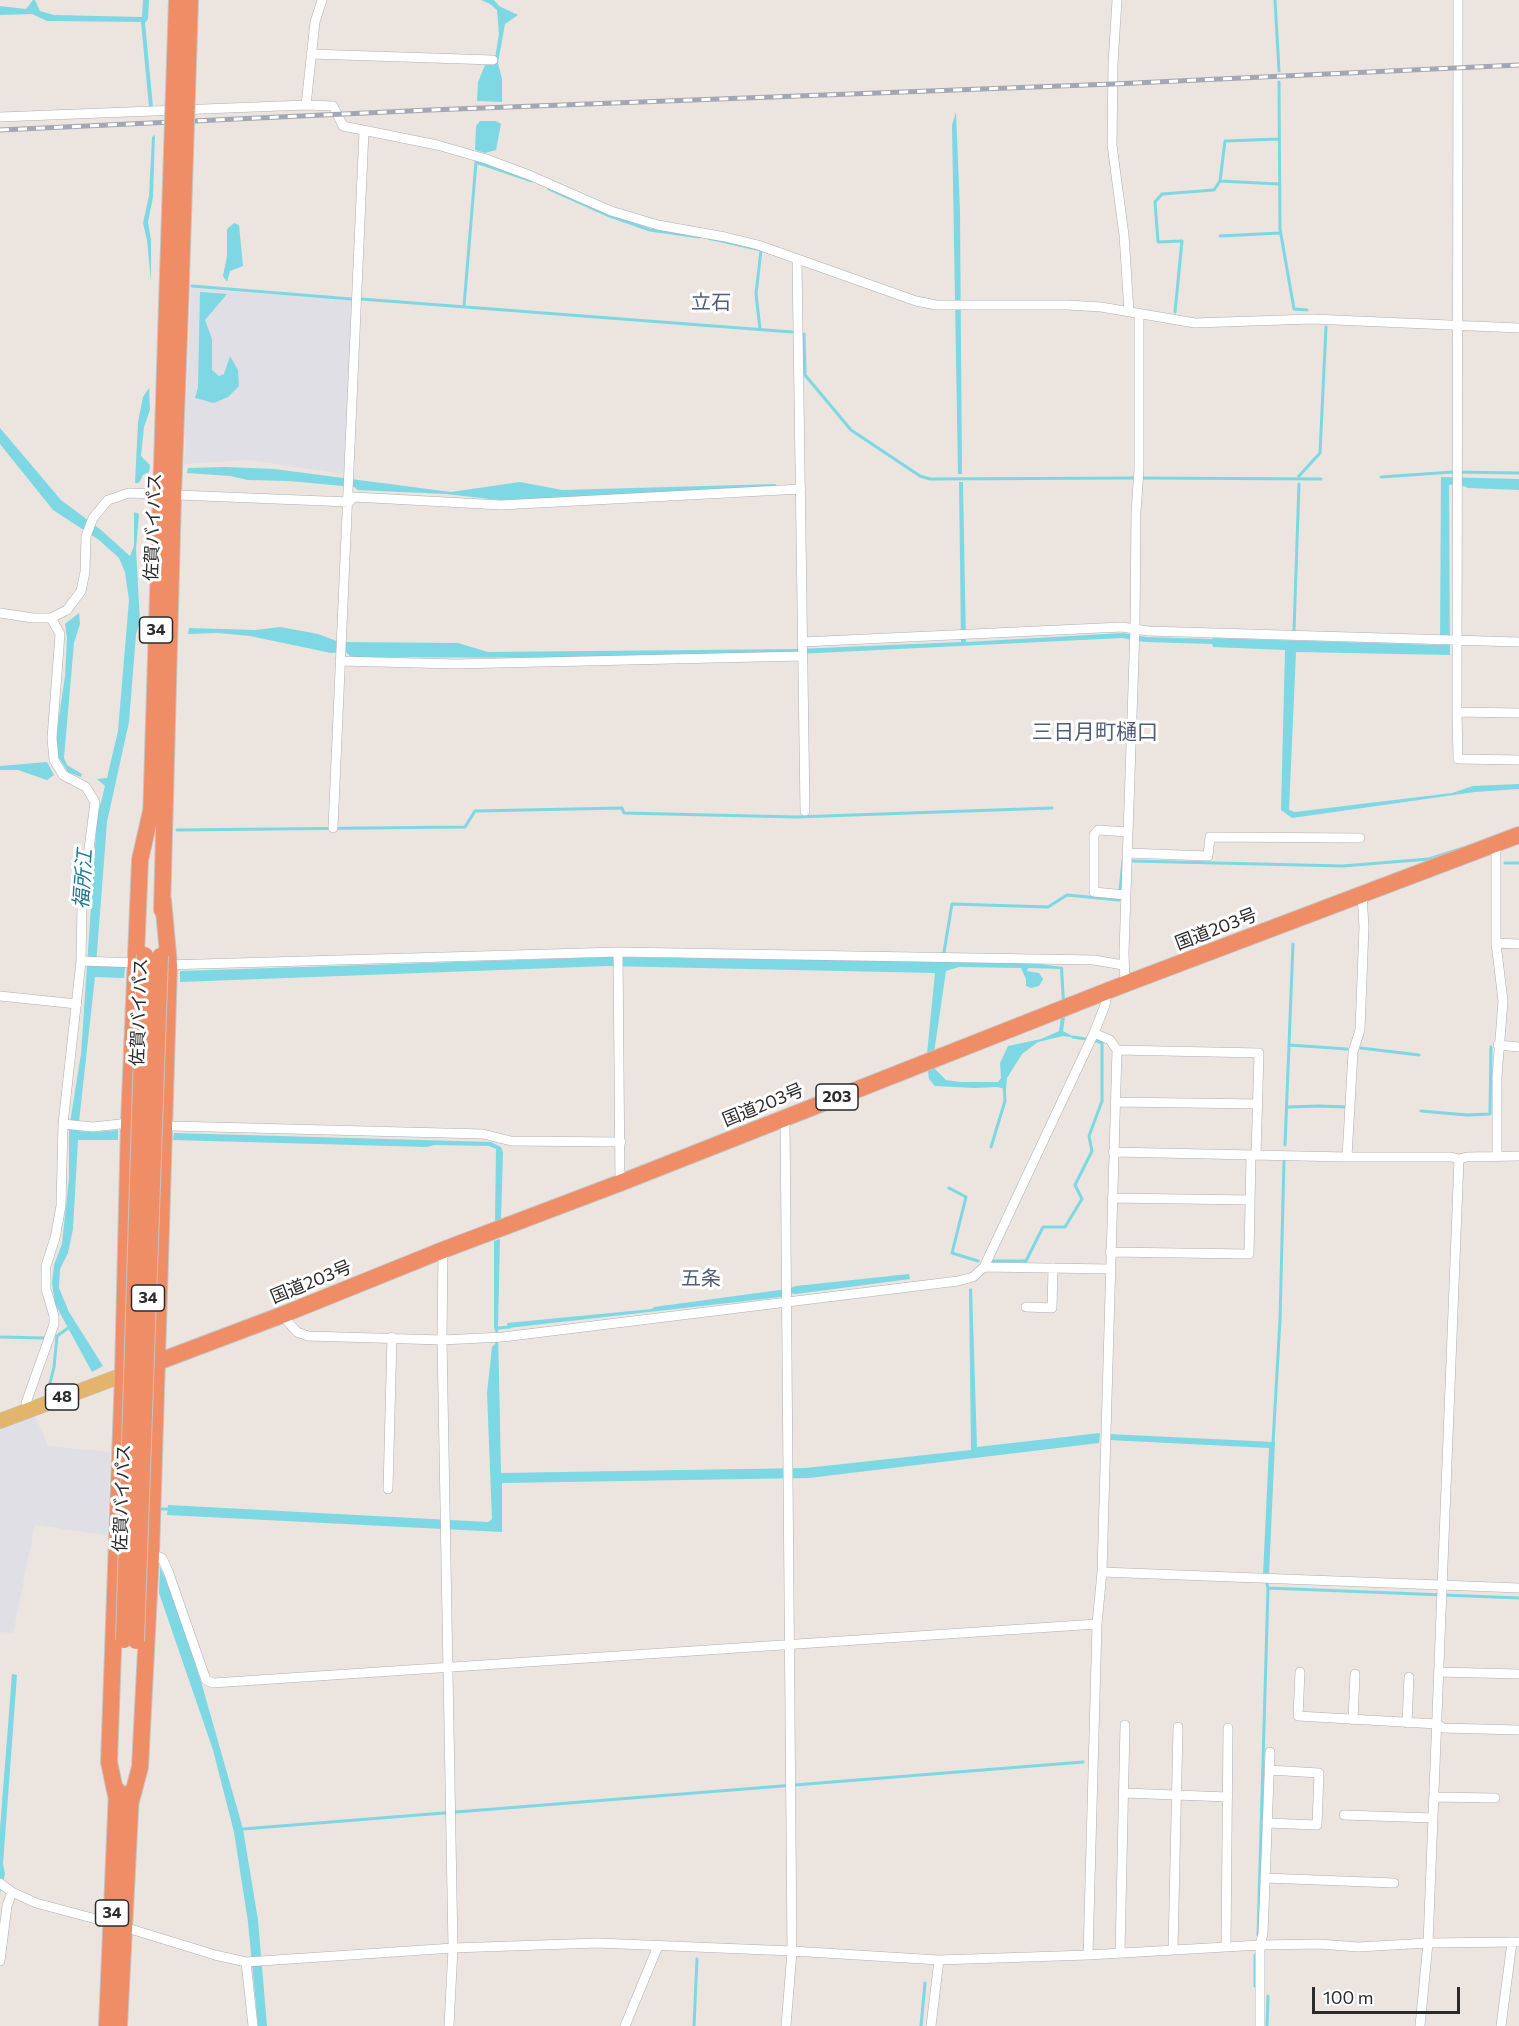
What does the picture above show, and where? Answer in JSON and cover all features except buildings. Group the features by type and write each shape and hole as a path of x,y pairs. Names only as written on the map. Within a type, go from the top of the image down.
{"highway":[{"name":"佐賀バイパス","path":"173,306 177,0"},
{"name":"佐賀バイパス","path":"119,2026 118,1925 153,959 151,811 173,306 190,0"},
{"name":"佐賀バイパス","path":"153,959 163,900 166,495"},
{"name":"国道203号","path":"123,1375 282,1315 1125,984 1519,835"},
{"path":"123,1375 129,1123 153,959"},
{"path":"153,959 163,1124 156,1362"},
{"name":"34","path":"124,1801 140,1767 151,1554 156,1362"},
{"name":"34","path":"123,1375 109,1762 124,1801"},
{"name":"佐賀バイパス","path":"107,2026 118,1925"}],"main road":[{"name":"48","path":"0,1420 123,1375"}],"street":[{"path":"306,105 315,22 321,0"},
{"path":"1117,0 1112,145 1134,313 1139,469 1128,831 1121,894 1125,984"},
{"path":"1458,0 1458,759 1519,760"},
{"path":"311,54 493,60"},
{"path":"0,117 306,105 333,106 343,126 437,145 486,159 611,211 658,225 758,245 916,301 936,305 1101,307 1195,323 1312,319 1519,328"},
{"path":"333,828 364,131"},
{"path":"797,260 804,811"},
{"path":"0,613 51,618 67,610 81,591 85,572 86,536 93,518 108,500 129,493 348,502 354,497 501,505 801,489"},
{"path":"28,1410 27,1403 54,1324 45,1279 46,1266 55,1238 61,1206 63,1124 81,961 82,904 95,802 86,787 63,775 54,760 52,738 60,634 51,618"},
{"path":"802,642 1135,628 1519,642"},
{"path":"340,657 456,664 802,656"},
{"path":"1457,712 1519,713"},
{"path":"1121,894 1094,892 1094,835 1098,830 1128,831"},
{"path":"1127,853 1208,856 1210,837 1360,838"},
{"path":"1497,843 1496,943 1503,1001 1498,1045 1497,1156"},
{"path":"1347,1157 1353,1052 1360,1030 1364,927 1362,895"},
{"path":"1496,943 1519,944"},
{"path":"81,961 618,952 1083,960 1124,964"},
{"path":"618,952 620,1183"},
{"path":"282,1315 297,1332 308,1336 442,1340 492,1338 958,1281 973,1277 984,1267 1094,1033 1105,1005 1107,992"},
{"path":"0,996 77,1004"},
{"path":"1088,1955 1096,1624 1102,1572 1117,1050 1110,1040 1094,1033"},
{"path":"1498,1045 1519,1047"},
{"path":"1110,1252 1248,1254 1258,1104 1259,1053 1117,1050"},
{"path":"1115,1102 1258,1104"},
{"path":"785,1117 792,1952 786,2026"},
{"path":"63,1124 93,1127 129,1123"},
{"path":"163,1124 483,1134 511,1141 621,1142"},
{"path":"1113,1152 1451,1157 1459,1159 1519,1156"},
{"path":"1420,2026 1428,1942 1459,1159"},
{"path":"1112,1198 1250,1200"},
{"path":"443,1250 442,1340 453,1948 449,2026"},
{"path":"984,1267 1110,1269"},
{"path":"1026,1307 1052,1308 1053,1268"},
{"path":"388,1489 392,1337"},
{"path":"151,1554 162,1558 206,1680 213,1683 1096,1624"},
{"path":"1102,1572 1519,1588"},
{"path":"1300,1672 1299,1716 1437,1724 1443,1728 1519,1730"},
{"path":"1439,1672 1519,1674"},
{"path":"1353,1719 1355,1674"},
{"path":"1407,1723 1409,1677"},
{"path":"1120,1953 1125,1725"},
{"path":"1173,1950 1178,1727"},
{"path":"1226,1947 1228,1728"},
{"path":"1260,2026 1260,1946 1263,1934 1270,1752"},
{"path":"1267,1823 1317,1825 1319,1773 1269,1770"},
{"path":"1124,1793 1228,1797"},
{"path":"1434,1797 1496,1798"},
{"path":"1344,1815 1433,1818"},
{"path":"1265,1878 1394,1883"},
{"path":"6,1887 36,1903 246,1962 453,1948 598,1943 939,1960 1319,1944 1358,1947 1428,1942 1516,1942 1514,1967 1501,2026"},
{"path":"0,1961 7,1906 6,1887"},
{"path":"625,2026 658,1946"},
{"path":"931,2026 939,1960"},
{"path":"246,1962 253,2026"}],"shaded area":[{"path":"191,288 353,301 344,474 249,460 184,464"},
{"path":"34,1414 48,1446 110,1452 107,1535 35,1525 13,1633 0,1632 0,1429"}],"water":[{"path":"33,0 40,11 54,15 142,17 143,0 149,0 148,19 145,23 153,107 149,107 141,22 47,21 32,14 0,15 0,6 26,9"},
{"path":"481,0 494,0 499,6 518,15 505,24 498,63 502,79 502,102 477,101 478,82 485,65 494,64 499,34 497,10"},
{"path":"956,112 960,211 962,474 958,474 952,125"},
{"path":"480,121 496,121 501,124 496,150 485,153 475,150 476,126"},
{"path":"155,135 153,197 148,222 151,240 151,282 143,223 149,196 152,137"},
{"path":"234,223 239,225 243,266 230,271 227,282 223,276 227,256 227,229"},
{"path":"200,292 227,294 205,320 212,339 212,370 219,376 224,374 230,356 238,370 239,386 228,397 214,403 195,398 198,387"},
{"path":"149,388 150,410 144,427 141,456 150,465 149,472 143,475 139,483 135,483 138,422 143,397"},
{"path":"0,428 61,500 101,530 130,556 134,546 134,512 139,514 136,549 140,622 136,634 129,722 107,822 96,965 125,967 124,978 95,977 78,1131 118,1130 118,1140 78,1140 73,1229 68,1253 60,1269 59,1288 69,1312 103,1366 92,1372 55,1304 52,1283 54,1265 62,1244 69,1178 69,1129 81,1054 97,818 105,786 97,779 107,778 118,731 129,600 125,572 119,558 99,540 53,510 0,444"},
{"path":"188,468 274,469 451,492 520,482 562,490 776,484 775,488 613,497 499,500 446,494 358,490 354,487 248,480 230,476 187,473"},
{"path":"1441,477 1519,479 1519,490 1449,485 1450,655 1296,652 1289,810 1295,812 1452,793 1473,786 1519,784 1519,789 1475,792 1292,818 1281,810 1285,650 1213,647 1212,644 1145,642 1122,638 797,654 591,658 351,657 346,652 331,653 250,636 218,633 188,634 189,628 256,630 280,627 318,634 339,642 458,643 488,652 797,649 961,642 959,482 963,482 966,642 1123,633 1146,637 1440,645"},
{"path":"79,613 80,624 74,643 64,758 67,765 82,774 81,777 68,772 57,755 57,730 65,676 67,638 65,624"},
{"path":"47,762 54,775 47,780 18,770 0,770 0,766"},
{"path":"610,957 1032,963 1063,967 1065,1003 1062,1003 1060,969 1028,968 1027,971 1039,973 1043,979 1039,986 1031,988 1026,986 1026,979 1021,968 959,967 946,971 934,1053 927,1054 935,973 607,966 180,982 180,971"},
{"path":"1061,1017 1065,1017 1063,1031 1076,1038 1063,1036 1038,1042 1022,1054 1007,1078 1006,1089 935,1086 929,1079 928,1071 934,1068 946,1080 998,1082 1001,1078 1000,1063 1008,1046 1041,1039 1059,1031"},
{"path":"174,1133 491,1142 501,1147 503,1152 501,1220 495,1221 496,1149 489,1146 434,1145 427,1147 173,1140"},
{"path":"500,1239 498,1328 501,1473 806,1468 971,1450 969,1289 972,1288 977,1447 1100,1433 1099,1443 809,1478 502,1483 502,1532 167,1515 168,1505 488,1522 492,1519 487,1393 492,1347 495,1344 496,1333 494,1328 494,1241"},
{"path":"909,1274 910,1279 796,1294 788,1293 781,1297 508,1328 507,1323 652,1309 796,1286"},
{"path":"1108,1434 1275,1442 1269,1575 1263,1575 1269,1448 1108,1440"},
{"path":"160,1567 172,1594 202,1685 243,1829 258,1920 267,2026 258,2026 248,1922 234,1832 213,1750 159,1593"},
{"path":"12,1674 17,1675 3,1864 5,1874 0,1893 0,1829"}],"waterway":[{"path":"1275,0 1279,71"},
{"path":"1279,82 1280,229 1294,309 1307,310"},
{"path":"1175,312 1182,241 1158,242 1155,202 1162,194 1214,190 1220,181 1225,141 1279,139"},
{"path":"464,306 476,162 532,181"},
{"path":"1220,181 1279,184"},
{"path":"549,189 607,215 650,230 699,237"},
{"path":"1220,236 1280,233"},
{"path":"708,238 761,250 756,294 760,329"},
{"path":"192,286 351,299"},
{"path":"361,299 792,332"},
{"path":"1299,476 1320,453 1326,327"},
{"path":"804,334 805,375 851,430 920,476 930,479 1134,478"},
{"path":"1381,477 1453,472 1519,473"},
{"path":"1143,478 1321,479"},
{"path":"1294,630 1299,484"},
{"path":"177,830 465,827 475,811 622,808 624,813 796,817 1052,808"},
{"path":"1132,861 1343,866 1429,859 1463,848"},
{"path":"944,952 952,904 1048,907 1067,895 1119,900 1123,861"},
{"path":"1505,863 1519,863"},
{"path":"1285,1145 1293,944"},
{"path":"1073,1037 1086,1039"},
{"path":"992,1261 1026,1261 1043,1227 1065,1227 1082,1199 1075,1185 1092,1151 1089,1136 1102,1101 1102,1043 1094,1040"},
{"path":"1289,1045 1347,1049"},
{"path":"1421,1111 1467,1115 1490,1114 1491,1047"},
{"path":"1361,1048 1419,1055"},
{"path":"991,1147 1005,1101 1004,1085"},
{"path":"1287,1107 1347,1107"},
{"path":"1273,1443 1280,1320 1284,1160"},
{"path":"949,1188 966,1197 952,1253 978,1261"},
{"path":"48,1391 54,1367 57,1336 71,1326"},
{"path":"498,1328 510,1327"},
{"path":"0,1337 44,1338"},
{"path":"159,1509 167,1509"},
{"path":"1266,1580 1268,1588 1519,1598"},
{"path":"1258,1935 1268,1588"},
{"path":"243,1829 1083,1762"},
{"path":"1255,1955 1255,1986"},
{"path":"694,2026 697,1959"},
{"path":"921,2026 925,1983"},
{"path":"1267,2026 1268,1996"}],"railway":[{"path":"0,130 1519,65"}],"district":[{"name":"立石","path":"711,302"},
{"name":"三日月町樋口","path":"1095,732"},
{"name":"五条","path":"701,1278"}],"water label":[{"name":"福所江","path":"83,879"}]}
